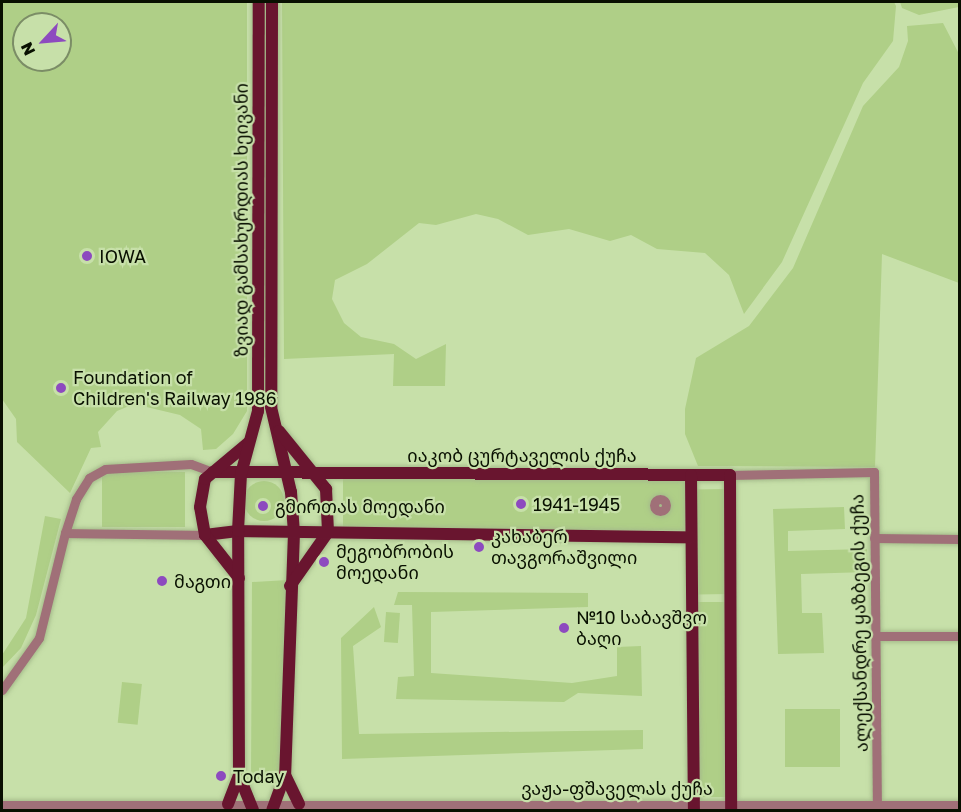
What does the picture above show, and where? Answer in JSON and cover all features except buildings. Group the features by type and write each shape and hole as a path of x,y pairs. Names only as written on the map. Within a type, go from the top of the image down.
{"main road":[{"name":"ზვიად გამსახურდიას ხეივანი","path":"259,2 265,22 274,423"},
{"name":"ზვიად გამსახურდიას ხეივანი","path":"252,437 258,411 265,22 272,2"},
{"path":"274,423 326,489 328,532 289,586"},
{"path":"273,807 285,775 289,586 294,533 287,473 274,423"},
{"path":"239,578 205,535 201,493 213,472 235,459 252,437"},
{"path":"228,804 239,776 238,531 241,474 252,437"},
{"path":"213,472 241,474 313,471"},
{"name":"იაკობ ცურტაველის ქუჩა","path":"313,471 730,475"},
{"path":"691,475 694,807"},
{"path":"730,475 731,808"},
{"path":"205,535 238,531 691,537"},
{"path":"285,775 299,804"},
{"path":"239,776 252,807"}],"street":[{"path":"2,690 39,638 65,533 76,500 97,472 191,464 213,472"},
{"name":"ალექსანდრე ყაზბეგის ქუჩა","path":"730,475 874,472 877,808"},
{"path":"65,533 205,535"},
{"path":"874,538 960,539"},
{"path":"875,636 960,636"},
{"name":"ვაჟა-ფშაველას ქუჩა","path":"2,805 228,804 273,807 299,804 399,808 877,808 959,802"}],"green space":[{"path":"2,2 247,2 247,411 233,434 216,449 203,450 201,429 180,415 134,404 117,411 98,432 101,447 91,448 70,493 17,442 16,419 2,399"},
{"path":"282,2 894,2 896,6 893,41 863,83 782,262 744,314 729,275 705,253 657,249 631,235 610,241 569,229 528,235 498,219 476,214 436,225 419,223 367,264 335,280 332,299 344,323 361,337 394,344 416,359 446,344 445,386 393,386 394,354 284,359"},
{"path":"900,2 959,2 959,7 919,15 902,8"},
{"path":"943,23 959,54 959,283 882,254 875,467 698,466 685,434 685,409 696,358 749,326 793,268 863,106 899,67 908,41 907,26"},
{"path":"102,472 185,472 185,527 102,527"},
{"path":"343,478 685,478 685,530 343,530"},
{"path":"264,481 272,482 278,487 283,493 283,509 278,515 272,520 264,521 256,520 250,515 245,509 244,501 245,493 250,487 256,482"},
{"path":"726,489 728,594 697,595 695,490"},
{"path":"844,507 845,529 788,531 788,551 867,549 868,572 801,574 802,613 822,613 824,653 778,654 773,509"},
{"path":"45,516 61,519 36,615 21,648 2,668 2,655 26,618"},
{"path":"288,580 281,784 251,783 252,582"},
{"path":"398,592 588,593 588,607 431,612 431,673 572,683 617,676 617,647 641,646 642,696 578,693 564,702 396,699 398,677 414,676 412,605 394,605"},
{"path":"697,602 726,602 726,797 697,797"},
{"path":"374,607 381,627 353,646 359,734 643,730 643,749 342,759 341,638"},
{"path":"386,612 400,613 398,643 384,642"},
{"path":"122,682 142,684 138,725 118,723"},
{"path":"785,709 840,709 840,767 785,767"}],"place":[{"name":"IOWA","path":"87,256"},
{"name":"Foundation of Children's Railway 1986","path":"61,388"},
{"name":"1941-1945","path":"521,504"},
{"name":"გმირთას მოედანი","path":"263,506"},
{"name":"კახაბერ თავგორაშვილი","path":"479,547"},
{"name":"მეგობრობის მოედანი","path":"324,562"},
{"name":"მაგთი","path":"162,581"},
{"name":"№10 საბავშვო ბაღი","path":"564,628"},
{"name":"Today","path":"221,776"}]}
